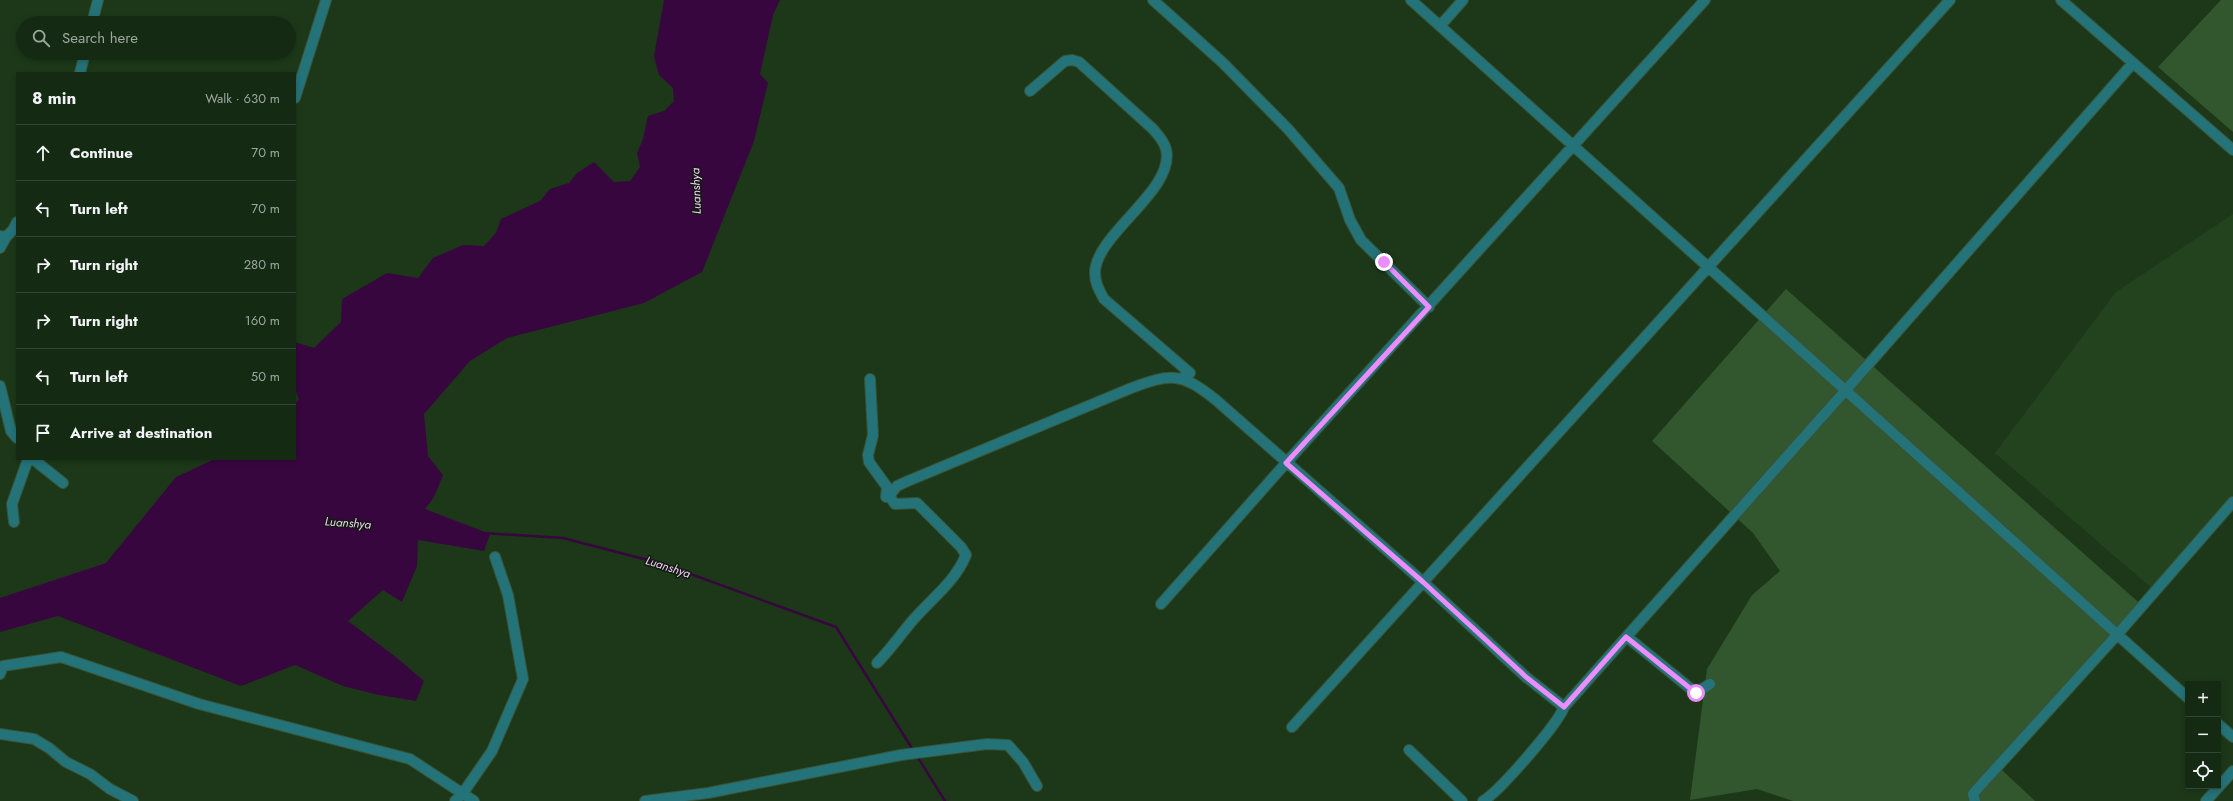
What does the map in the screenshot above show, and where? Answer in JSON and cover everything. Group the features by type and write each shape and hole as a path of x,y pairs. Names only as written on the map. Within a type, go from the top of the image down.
{"street":[{"path":"94,16 98,0"},
{"path":"296,95 326,0"},
{"path":"1153,0 1222,62 1288,129 1339,188 1350,220 1361,240 1429,307"},
{"path":"1411,0 1574,145 1707,268 2116,636 2185,695"},
{"path":"1440,26 1463,0"},
{"path":"1161,604 1286,463 1429,307 1705,0"},
{"path":"1292,727 1950,0"},
{"path":"2061,0 2233,150"},
{"path":"80,72 83,60"},
{"path":"1030,91 1064,61 1072,60 1079,62 1153,129 1162,140 1166,149 1164,175 1100,254 1095,272 1097,286 1104,299 1190,373 1182,378"},
{"path":"1483,801 1502,784 1555,723 1564,707 1845,391 2133,63"},
{"path":"0,248 3,237 13,230 16,224"},
{"path":"889,496 897,486 908,481 1128,389 1150,381 1169,378 1182,378 1195,383 1216,400 1423,582 1526,677 1564,707"},
{"path":"870,380 873,435 868,455 869,462 887,487 886,497 889,496 895,504 917,503 961,547 966,555 961,567 945,588 913,621 877,663"},
{"path":"0,386 3,405 11,431 16,437"},
{"path":"14,522 12,504 28,460"},
{"path":"34,460 63,483"},
{"path":"1975,801 1974,794 1979,787 2116,636 2233,502"},
{"path":"455,801 463,793 492,751 523,679 508,595 495,557"},
{"path":"1626,637 1696,693 1710,684"},
{"path":"0,674 3,666 61,657 199,704 410,759 474,801"},
{"path":"2221,727 2233,737"},
{"path":"0,734 34,739 49,748 66,762 90,774 110,788 133,801"},
{"path":"645,801 708,793 901,755 987,744 1008,745 1023,762 1037,786"},
{"path":"1409,750 1462,801"},
{"path":"2206,801 2233,770"}],"shaded area":[{"path":"2221,0 2233,0 2233,132 2158,67"},
{"path":"2233,214 2233,504 2155,591 1995,453 2116,292"},
{"path":"1786,289 2145,608 2002,770 2035,801 1793,801 1757,789 1690,800 1707,669 1752,595 1780,571 1753,533 1652,441"}],"water":[{"path":"664,0 780,0 773,15 760,74 768,83 754,141 702,272 644,303 507,338 470,361 424,414 428,456 443,475 434,497 425,509 490,534 484,551 418,540 417,566 402,602 383,590 348,621 397,658 424,681 416,701 379,695 343,686 295,665 241,686 58,616 0,632 0,598 106,563 176,477 213,460 296,460 296,402 299,400 296,392 296,342 314,348 341,322 342,299 387,273 418,278 433,258 463,245 484,246 496,233 501,219 540,201 550,189 569,183 577,173 594,162 614,182 630,181 640,167 637,153 643,139 648,116 664,111 674,101 673,88 659,75 654,56"}],"waterway":[{"name":"Luanshya","path":"484,533 563,538 663,564 836,627 913,750"},
{"name":"Luanshya","path":"917,756 945,801"}],"route":[{"path":"1384,262 1429,307 1286,463 1423,582 1526,677 1564,707 1626,637 1696,693"}]}
